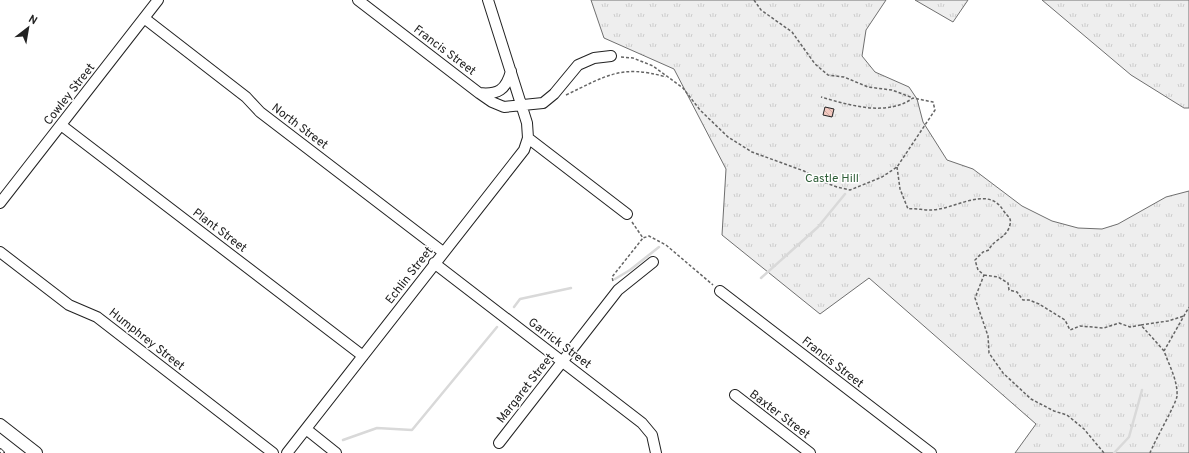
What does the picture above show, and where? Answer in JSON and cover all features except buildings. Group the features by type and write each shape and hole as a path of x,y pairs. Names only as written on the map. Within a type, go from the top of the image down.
{"main road":[{"path":"0,425 36,453"}],"street":[{"name":"Cowley Street","path":"0,204 158,0"},
{"name":"Francis Street","path":"358,0 492,102 504,107 536,105 549,100"},
{"path":"488,0 528,123 528,138 627,214"},
{"name":"North Street","path":"144,18 239,93 260,112 443,252"},
{"path":"549,100 578,64 594,58 611,56"},
{"path":"479,93 490,94 496,92 505,85 511,71"},
{"name":"Plant Street","path":"61,125 363,356"},
{"name":"Echlin Street","path":"288,453 434,263 518,158 524,150 528,138"},
{"name":"Humphrey Street","path":"0,252 69,305 97,317 273,453"},
{"name":"Margaret Street","path":"499,443 618,290 653,262"},
{"name":"Garrick Street","path":"434,263 642,423 652,435 656,453"},
{"name":"Francis Street","path":"720,291 931,453"},
{"name":"Baxter Street","path":"735,395 810,453"},
{"path":"306,429 336,453"}],"path":[{"path":"611,56 633,58 653,66 683,88 700,110 728,137 752,152 804,171 821,181 850,190 882,177 897,167 935,110 933,102 913,98 892,90 868,87 844,78 828,75 815,64 792,32 761,10 754,0"},
{"path":"549,100 566,95 614,73 635,70 667,77"},
{"path":"821,97 855,107 880,108 908,101 913,98"},
{"path":"897,167 900,189 908,209 919,208 929,210 982,198 995,201 1011,219 1008,230 990,246 989,250 983,252 975,260 978,270 984,275 998,277 1008,283 1009,290 1017,292 1023,300 1026,299 1039,304 1065,320 1070,330 1080,326 1100,326 1104,328 1119,323 1130,327 1168,321 1184,316"},
{"path":"627,214 643,238"},
{"path":"618,290 612,277 643,238 649,236 666,245 720,291"},
{"path":"984,275 975,298 988,336 989,353 1003,373 1031,399 1054,411 1067,414 1084,429 1104,453"},
{"path":"1164,351 1189,307"},
{"path":"1141,325 1164,351 1176,384 1178,398 1162,425 1150,453"}],"green space":[{"name":"Castle Hill","path":"591,0 886,0 866,30 862,56 875,72 909,87 917,99 923,122 947,160 973,169 1022,206 1052,221 1078,228 1102,229 1118,224 1166,197 1189,191 1189,453 1015,453 1036,424 869,278 820,314 722,235 726,169 674,69 604,38"},
{"path":"915,0 968,0 953,22"},
{"path":"1042,0 1189,0 1189,108 1184,108 1131,75"}],"waterway":[{"path":"761,278 818,227 845,194"},
{"path":"615,279 630,270 659,247"},
{"path":"514,307 520,299 571,288"},
{"path":"343,440 377,428 412,430 497,327"},
{"path":"1114,453 1129,437 1142,390"}],"railway":[{"path":"0,450 3,453"}]}
